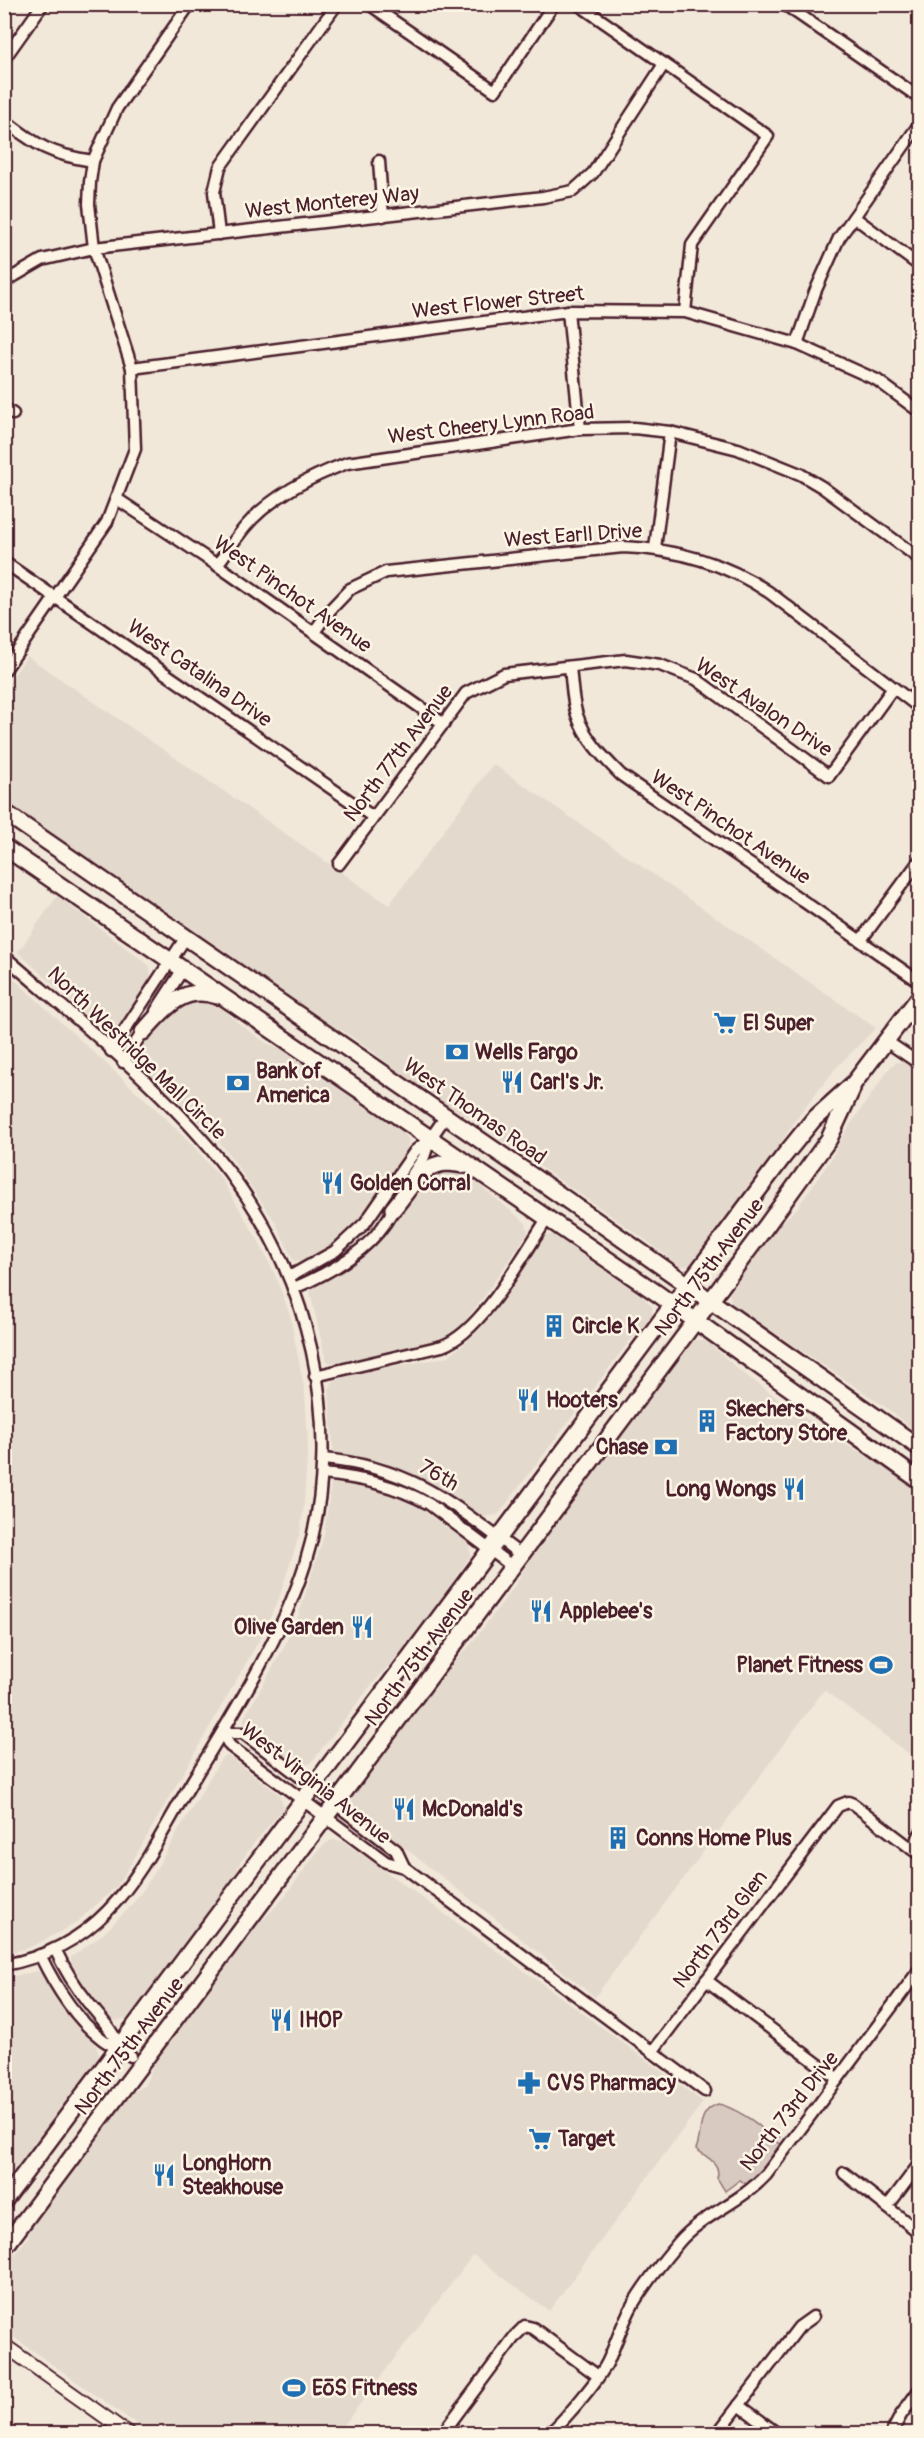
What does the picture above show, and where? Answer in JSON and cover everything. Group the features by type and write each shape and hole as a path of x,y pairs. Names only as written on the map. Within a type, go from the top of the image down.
{"main road":[{"name":"West Thomas Road","path":"4,812 446,1116 920,1448"},
{"path":"4,847 673,1305 920,1481"},
{"path":"177,965 193,941"},
{"path":"143,1032 179,997 206,993 226,999"},
{"name":"North 75th Avenue","path":"4,2201 125,2051 313,1787 813,1120 854,1083 920,996"},
{"name":"North 75th Avenue","path":"4,2248 711,1301 828,1139 854,1083"},
{"path":"393,1209 420,1174 429,1167 447,1163 468,1165"}],"street":[{"path":"4,59 43,4"},
{"path":"4,671 107,522 135,449 132,368 94,248 89,204 93,161 117,108 190,4"},
{"path":"219,234 214,192 220,167 338,4"},
{"path":"369,4 495,91 554,4"},
{"path":"578,4 768,136 692,245 685,312"},
{"path":"784,4 920,98"},
{"name":"West Monterey Way","path":"4,282 42,260 94,248 543,198 573,191 593,173 664,64"},
{"path":"4,120 30,140 63,156 93,161"},
{"path":"796,344 834,249 920,123"},
{"path":"379,161 383,216"},
{"path":"855,217 920,266"},
{"path":"568,311 580,429"},
{"name":"West Flower Street","path":"132,368 568,311 685,312 796,344 877,380 920,412"},
{"name":"West Cheery Lynn Road","path":"217,565 245,526 284,494 311,477 347,463 580,429 634,428 670,432 738,449 800,474 822,487 920,559"},
{"path":"655,549 670,432"},
{"name":"West Pinchot Avenue","path":"117,499 217,565 444,724"},
{"name":"West Earll Drive","path":"314,632 330,610 350,589 386,572 623,547 655,549 703,559 745,577 770,593 920,708"},
{"name":"West Catalina Drive","path":"4,562 373,817"},
{"name":"West Avalon Drive","path":"570,668 626,660 660,665 696,679 829,776 893,688"},
{"name":"West Pinchot Avenue","path":"570,668 576,714 587,737 621,775 920,982"},
{"name":"North 77th Avenue","path":"339,864 466,693 504,674 570,668"},
{"path":"861,940 920,860"},
{"name":"North Westridge Mall Circle","path":"4,956 111,1051 174,1111 220,1160 264,1226 294,1288 305,1323 315,1376 323,1459 323,1474 312,1538 296,1587 277,1630 222,1733 131,1885 94,1926 55,1949 4,1965"},
{"path":"123,1062 143,1032 177,965"},
{"path":"111,1051 177,965"},
{"path":"886,1041 920,1064"},
{"path":"294,1288 335,1269 372,1237 393,1209 398,1195 424,1156 430,1139 446,1116"},
{"path":"289,1277 335,1251 360,1228 415,1151 430,1139"},
{"path":"315,1376 442,1346 460,1338 489,1307 547,1219"},
{"name":"76th","path":"323,1459 362,1464 410,1479 441,1496 517,1561"},
{"name":"76th","path":"323,1474 367,1480 414,1496 495,1544"},
{"name":"West Virginia Avenue","path":"222,1733 243,1733 396,1850 405,1867"},
{"name":"West Virginia Avenue","path":"222,1733 230,1746 303,1801 386,1862 405,1867 705,2091"},
{"name":"North 73rd Glen","path":"652,2052 834,1809 843,1803 853,1804 917,1849"},
{"path":"917,1849 920,1834"},
{"path":"55,1949 71,1981 114,2031 125,2051"},
{"path":"40,1954 55,1983 75,2012 100,2038 125,2051"},
{"name":"North 73rd Drive","path":"549,2433 563,2421 609,2361 622,2325 634,2303 680,2241 697,2226 753,2189 920,1969"},
{"path":"706,1980 838,2079"},
{"path":"887,2207 920,2163"},
{"path":"844,2173 920,2233"},
{"path":"717,2433 799,2326 813,2317"},
{"path":"442,2433 525,2326 533,2328 598,2376"},
{"path":"4,2345 129,2433"},
{"path":"891,2433 920,2389"},
{"path":"739,2405 778,2433"}],"shaded area":[{"path":"27,656 389,905 493,764 876,1028 835,1069 696,1260 690,1265 679,1266 647,1241 467,1116 434,1099 368,1048 343,1031 314,1017 5,802 5,688"},
{"path":"57,896 150,966 151,979 115,1033 105,1033 18,952"},
{"path":"4,970 159,1112 221,1178 258,1240 276,1277 290,1315 305,1393 308,1442 300,1533 279,1598 261,1637 134,1859 117,1886 75,1924 31,1947 5,1954"},
{"path":"208,999 218,1004 238,1023 266,1043 285,1050 402,1130 409,1140 407,1152 357,1222 321,1254 302,1263 293,1260 276,1223 226,1150 193,1114 139,1064 139,1052 171,1008 181,1001"},
{"path":"897,1062 906,1063 919,1072 919,1435 887,1408 735,1306 731,1302 729,1292 774,1230 798,1207 829,1162 846,1131 891,1066"},
{"path":"443,1170 456,1171 478,1184 526,1223 528,1233 480,1302 458,1330 447,1338 395,1352 331,1363 326,1361 310,1292 313,1287 350,1267 388,1229 425,1177"},
{"path":"546,1235 553,1235 642,1296 652,1306 652,1317 628,1343 498,1515 482,1517 431,1482 384,1462 335,1453 329,1389 334,1380 362,1372 447,1357 484,1324"},
{"path":"698,1339 708,1342 740,1371 840,1442 872,1458 919,1492 919,1761 824,1690 595,1997 359,1812 353,1806 352,1797 435,1683 471,1644 516,1584 536,1547 688,1344"},
{"path":"352,1483 386,1493 420,1508 468,1543 471,1556 410,1642 369,1688 314,1759 309,1764 297,1765 244,1726 244,1718 282,1651 299,1614 324,1535 331,1484"},
{"path":"228,1756 279,1794 284,1808 254,1843 240,1863 232,1883 131,2017 116,2021 87,1993 72,1967 71,1957 102,1935 131,1906 146,1886 219,1762 223,1757"},
{"path":"331,1840 343,1841 703,2102 549,2311 473,2255 338,2433 149,2433 5,2331 5,2268 28,2237 33,2222 126,2097 145,2085 157,2056 248,1935 282,1900 320,1848"},
{"path":"37,1971 43,1975 66,2011 95,2043 99,2054 98,2061 5,2186 5,1978"},
{"path":"718,2104 745,2116 766,2134 780,2136 776,2142 780,2144 765,2166 746,2184 740,2180 725,2191 717,2178 715,2164 696,2149 703,2117 711,2107"}],"place":[{"name":"El Super","path":"725,1023"},
{"name":"Wells Fargo","path":"457,1052"},
{"name":"Carl's Jr.","path":"512,1082"},
{"name":"Bank of America","path":"238,1083"},
{"name":"Golden Corral","path":"332,1183"},
{"name":"Circle K","path":"554,1326"},
{"name":"Hooters","path":"528,1400"},
{"name":"Skechers Factory Store","path":"707,1421"},
{"name":"Chase","path":"666,1447"},
{"name":"Long Wongs","path":"794,1489"},
{"name":"Applebee's","path":"541,1611"},
{"name":"Olive Garden","path":"362,1627"},
{"name":"Planet Fitness","path":"881,1665"},
{"name":"McDonald's","path":"404,1809"},
{"name":"Conns Home Plus","path":"618,1838"},
{"name":"IHOP","path":"281,2020"},
{"name":"CVS Pharmacy","path":"529,2083"},
{"name":"Target","path":"540,2139"},
{"name":"LongHorn Steakhouse","path":"164,2175"},
{"name":"EōS Fitness","path":"294,2388"}]}
